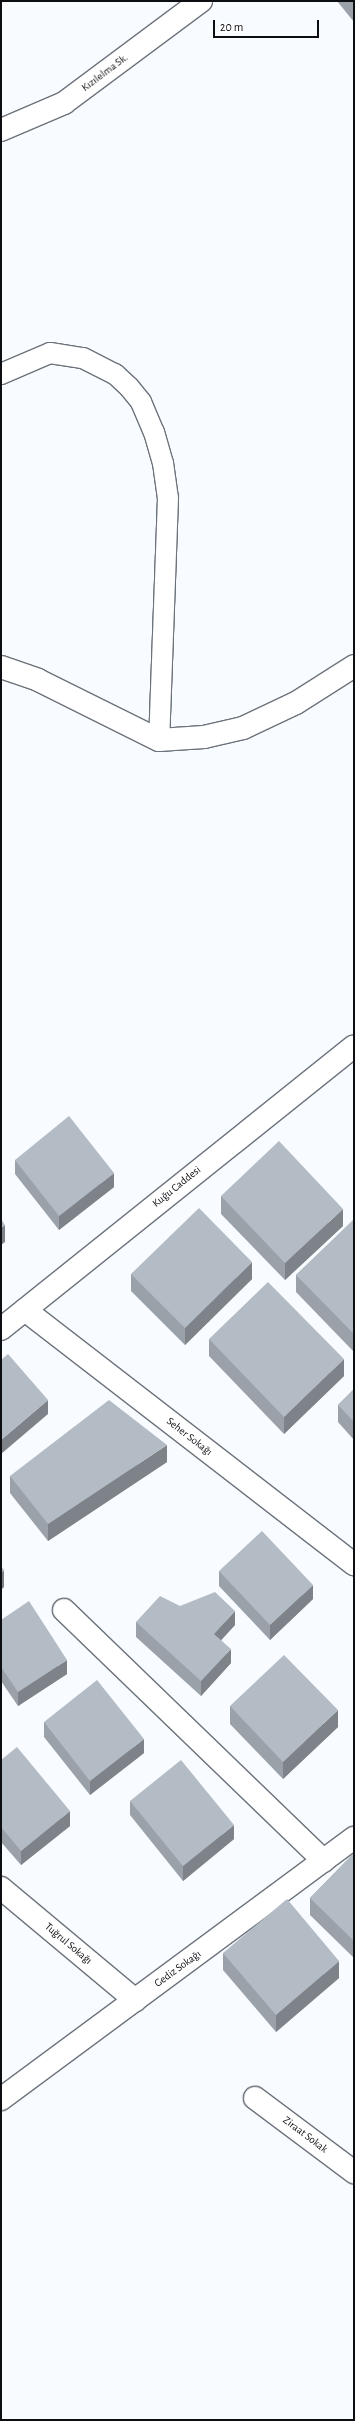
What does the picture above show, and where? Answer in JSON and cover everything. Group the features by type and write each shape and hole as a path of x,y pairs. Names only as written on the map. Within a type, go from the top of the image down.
{"street":[{"name":"Kızılelma Sk.","path":"1,130 64,103 201,1"},
{"path":"1,667 38,680 159,740 204,737 243,728 296,703 354,666"},
{"name":"Kuğu Caddesi","path":"1,1329 354,1046"},
{"name":"Seher Sokağı","path":"25,1310 354,1564"},
{"path":"64,1610 324,1861"},
{"name":"Gediz Sokağı","path":"1,2099 354,1838"},
{"name":"Tuğrul Sokağı","path":"1,1888 135,2000"},
{"name":"Ziraat Sokak","path":"256,2098 354,2172"}],"lane":[{"path":"1,374 50,353 83,358 114,374 129,387 140,402 154,432 163,462 168,498 159,740"}],"building":[{"path":"69,1116 114,1173 59,1216 15,1160"},
{"path":"279,1141 343,1209 285,1263 221,1196"},
{"path":"199,1208 252,1262 185,1328 131,1274"},
{"path":"1,1219 5,1225 1,1228"},
{"path":"354,1219 354,1334 296,1275"},
{"path":"268,1282 344,1359 284,1417 209,1339"},
{"path":"8,1354 48,1400 1,1440 1,1360"},
{"path":"354,1389 354,1422 338,1405"},
{"path":"109,1400 167,1445 48,1524 10,1476"},
{"path":"262,1531 313,1585 270,1625 219,1571"},
{"path":"1,1566 4,1570 1,1573"},
{"path":"215,1592 235,1611 214,1634 231,1649 201,1681 136,1622 160,1596 180,1606"},
{"path":"29,1601 67,1660 18,1692 1,1667 1,1620"},
{"path":"284,1655 338,1710 283,1762 230,1706"},
{"path":"97,1680 144,1739 90,1781 44,1722"},
{"path":"17,1747 70,1811 21,1851 1,1827 1,1760"},
{"path":"181,1760 234,1825 183,1866 130,1801"},
{"path":"354,1853 354,1941 310,1898"},
{"path":"287,1899 339,1961 276,2015 223,1953"}]}
